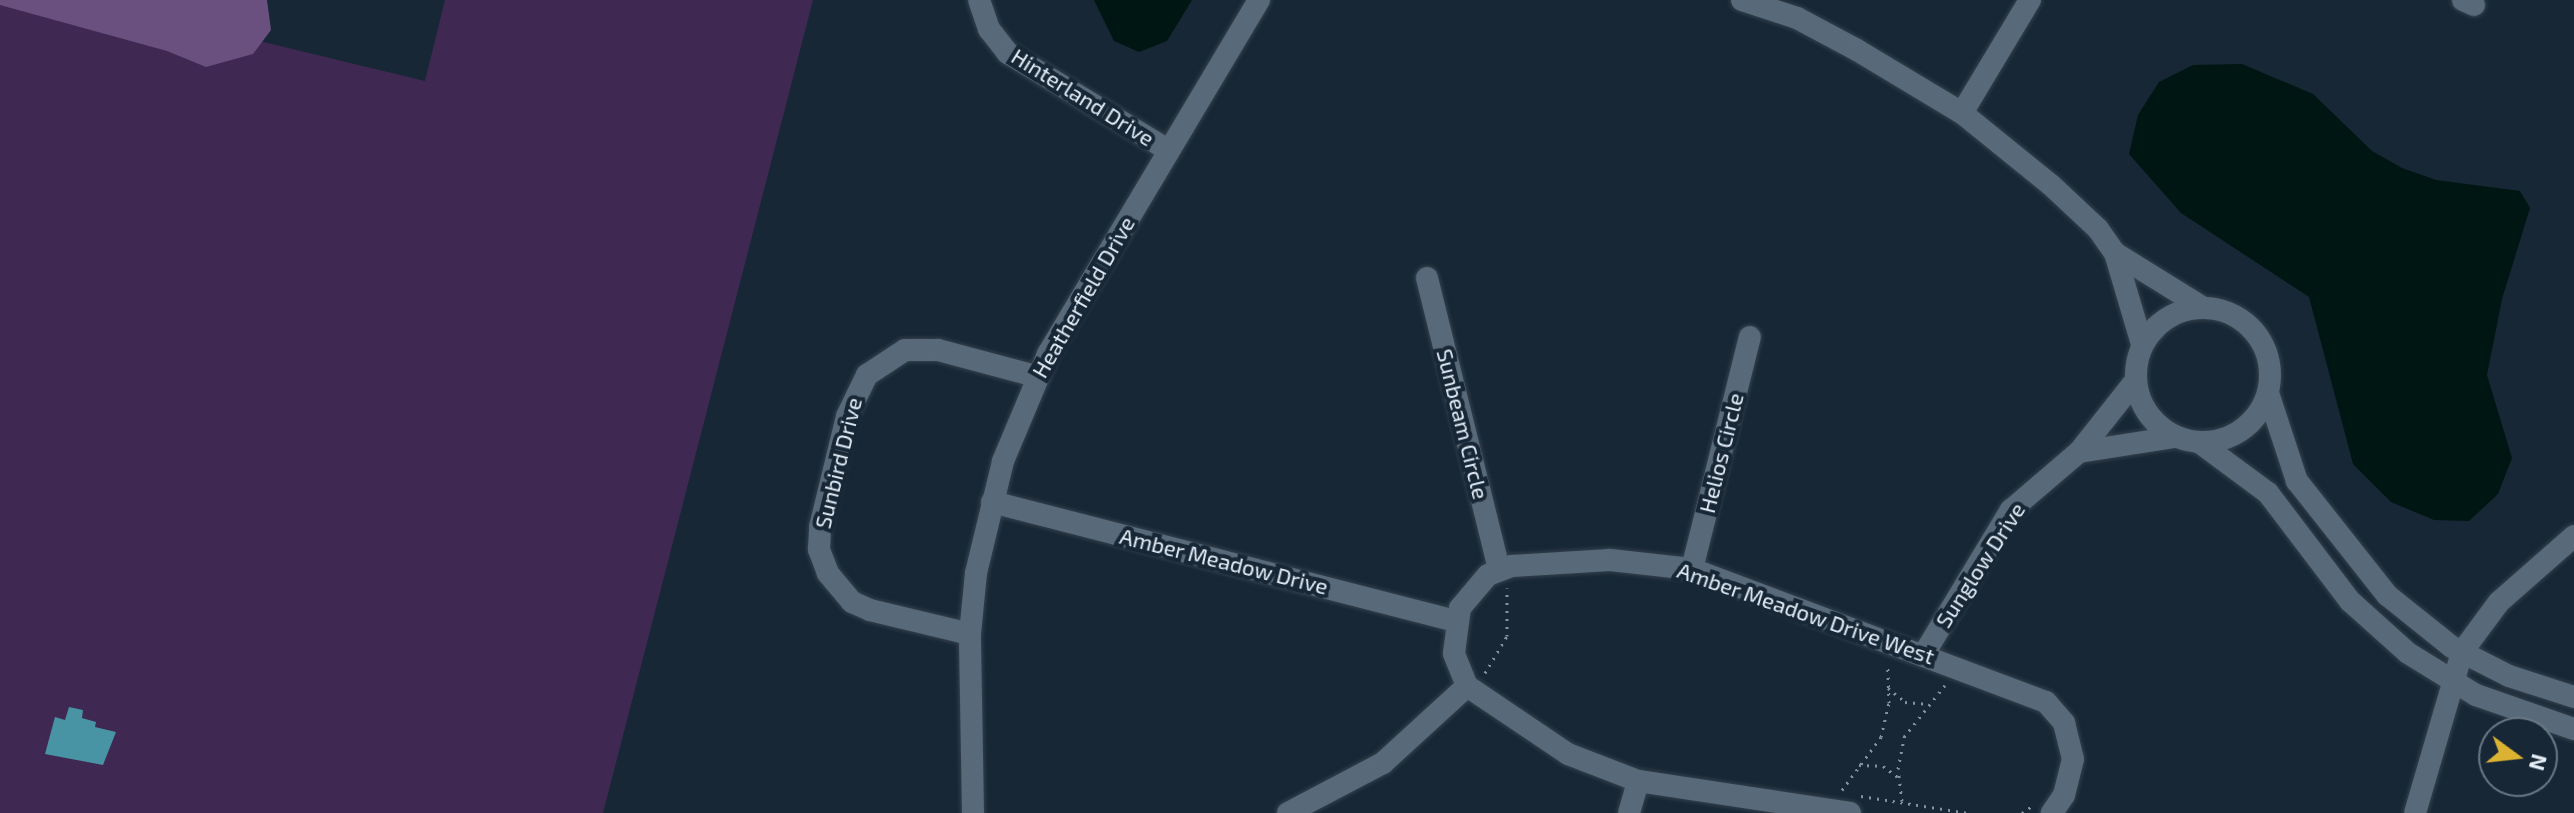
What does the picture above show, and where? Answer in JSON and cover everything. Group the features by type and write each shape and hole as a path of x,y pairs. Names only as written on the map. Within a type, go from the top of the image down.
{"street":[{"name":"Hinterland Drive","path":"979,0 989,29 1008,53 1168,150"},
{"name":"Heatherfield Drive","path":"973,813 970,634 976,573 992,502 1035,376 1259,0"},
{"path":"1962,113 2030,0"},
{"path":"1751,1 1818,27 1962,113 2051,185 2098,229 2115,253 2142,344 2136,380 2146,412 2175,437"},
{"path":"2115,253 2202,307 2238,317 2261,341 2269,373 2268,393 2286,459 2310,502 2387,595 2462,652 2509,676 2574,697"},
{"name":"Sunbeam Circle","path":"1427,278 1505,583"},
{"path":"2142,344 2168,317 2202,307"},
{"name":"Helios Circle","path":"1692,569 1750,337"},
{"name":"Sunbird Drive","path":"970,634 870,610 852,602 828,573 819,549 820,527 847,416 867,375 905,350 938,350 1035,376"},
{"name":"Sunglow Drive","path":"1924,654 2011,510 2079,452 2136,380"},
{"path":"2199,442 2240,432 2268,393"},
{"path":"2079,452 2175,437 2199,442 2268,493 2369,619 2450,681 2507,708 2574,729"},
{"name":"Amber Meadow Drive","path":"992,502 1455,621"},
{"path":"2415,813 2450,681 2462,652 2499,602 2574,536"},
{"name":"Amber Meadow Drive West","path":"1505,583 1610,560 1692,569 2046,702 2070,736 2071,776 2046,806"},
{"path":"1505,583 1469,593 1455,621 1454,653 1475,680 1568,754 1638,781 1850,813"},
{"path":"1288,813 1368,774 1475,680"},
{"path":"1629,813 1638,781"}],"path":[{"path":"1475,680 1507,636 1505,583"},
{"path":"1475,680 1476,661"},
{"path":"1903,666 1889,661 1881,737 1841,793 1968,813"},
{"path":"1902,802 1900,780 1904,737 1947,682 1932,677"},
{"path":"1475,680 1491,681"},
{"path":"1888,688 1905,702 1929,703"},
{"path":"1859,765 1883,766 1900,780"},
{"path":"2022,813 2046,806"}],"shaded area":[{"path":"0,0 89,0 425,81 445,0 813,0 603,813 0,813"},
{"path":"0,0 267,0 271,30 253,54 206,67 167,51 0,5"},
{"path":"1094,0 1192,0 1167,41 1139,52 1114,41"},
{"path":"2242,64 2313,94 2372,151 2402,168 2436,180 2520,191 2530,208 2502,299 2487,375 2512,458 2498,494 2469,521 2434,520 2391,502 2353,464 2309,297 2181,213 2129,154 2138,115 2159,82 2193,65"}],"building":[{"path":"69,707 83,710 82,718 96,722 95,727 116,732 103,765 45,754 55,717 65,720"}]}
